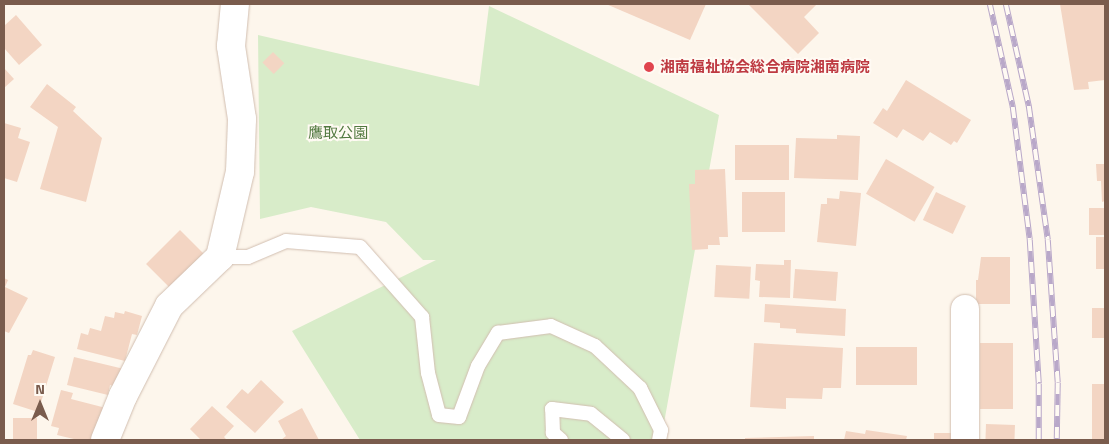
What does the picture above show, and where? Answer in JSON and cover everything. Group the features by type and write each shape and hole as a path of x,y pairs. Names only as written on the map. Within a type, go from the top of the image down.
{"street":[{"path":"104,440 123,396 169,306 220,258 240,172 242,120 231,46 235,4"},
{"path":"965,309 965,440"}],"lane":[{"path":"220,258 248,258 286,241 360,247 422,317 428,373 439,415 459,417 478,366 498,333 551,326 595,346 640,388 662,430 659,440"},
{"path":"562,440 553,434 552,409 591,414 623,440"}],"green space":[{"name":"鷹取公園","path":"489,6 719,115 661,440 360,440 292,331 436,260 423,260 386,222 311,207 260,219 258,35 479,86"}],"building":[{"path":"606,4 706,4 690,40"},
{"path":"748,4 817,4 804,17 819,33 798,54"},
{"path":"1060,4 1105,4 1105,80 1088,82 1089,89 1074,90"},
{"path":"16,15 42,45 19,65 4,48 4,26"},
{"path":"273,52 284,63 274,74 262,63"},
{"path":"4,68 14,79 4,88"},
{"path":"906,80 971,120 957,143 954,141 951,145 930,132 923,141 903,129 897,138 873,123 883,108 887,111"},
{"path":"47,84 76,107 73,111 102,138 86,202 40,189 58,127 30,107"},
{"path":"4,123 21,128 18,138 30,142 17,182 4,178"},
{"path":"837,135 860,136 858,180 794,178 796,138 837,139"},
{"path":"735,145 789,145 789,180 735,180"},
{"path":"886,159 934,187 914,222 866,194"},
{"path":"1096,164 1105,164 1105,201 1102,202 1101,181 1097,181"},
{"path":"725,169 728,237 719,237 720,245 708,245 708,249 692,250 689,184 695,184 695,170"},
{"path":"840,191 861,193 856,246 817,242 821,204 827,204 827,198 839,199"},
{"path":"742,192 785,192 785,232 742,232"},
{"path":"936,192 966,206 953,234 923,220"},
{"path":"1089,208 1105,208 1105,235 1089,235"},
{"path":"180,230 204,254 170,288 146,264"},
{"path":"1096,237 1105,237 1105,269 1096,269"},
{"path":"981,257 1010,257 1010,304 976,304 976,280 978,280"},
{"path":"784,260 791,260 790,298 759,297 760,281 755,280 756,264 784,265"},
{"path":"716,265 751,267 749,299 714,297"},
{"path":"795,269 838,272 836,301 793,298"},
{"path":"4,278 8,280 5,287 28,298 9,333 4,331"},
{"path":"765,304 846,309 845,336 796,333 796,329 780,328 780,323 764,322"},
{"path":"1092,308 1105,308 1105,338 1092,338"},
{"path":"125,311 142,316 137,335 132,334 125,361 77,349 81,333 88,335 90,328 101,331 105,316 114,318 115,312 124,314"},
{"path":"754,343 843,348 841,388 823,388 822,399 786,398 786,409 750,407"},
{"path":"980,343 1013,343 1013,409 980,409"},
{"path":"856,347 917,347 917,385 856,385"},
{"path":"33,350 55,357 38,412 13,404 28,355 31,355"},
{"path":"74,357 124,369 120,388 110,385 108,395 67,385"},
{"path":"261,380 284,402 255,433 226,407 242,389 248,394"},
{"path":"1092,384 1105,384 1105,440 1092,440"},
{"path":"61,390 73,393 71,399 106,408 97,440 78,440 57,435 59,428 51,426"},
{"path":"212,406 234,426 224,437 227,440 201,440 190,429"},
{"path":"302,408 319,440 281,440 286,436 278,421"},
{"path":"13,418 37,418 37,440 13,440"},
{"path":"986,424 1015,425 1014,440 985,440"},
{"path":"866,430 907,436 906,440 844,440 846,431 865,434"},
{"path":"934,433 960,433 960,440 934,440"},
{"path":"814,436 814,440 745,440 745,438"}],"railway":[{"path":"990,4 1013,107 1030,240 1039,384 1039,440"},
{"path":"1006,4 1029,106 1048,240 1058,383 1057,440"}],"place":[{"name":"湘南福祉協会総合病院湘南病院","path":"649,67"}]}
